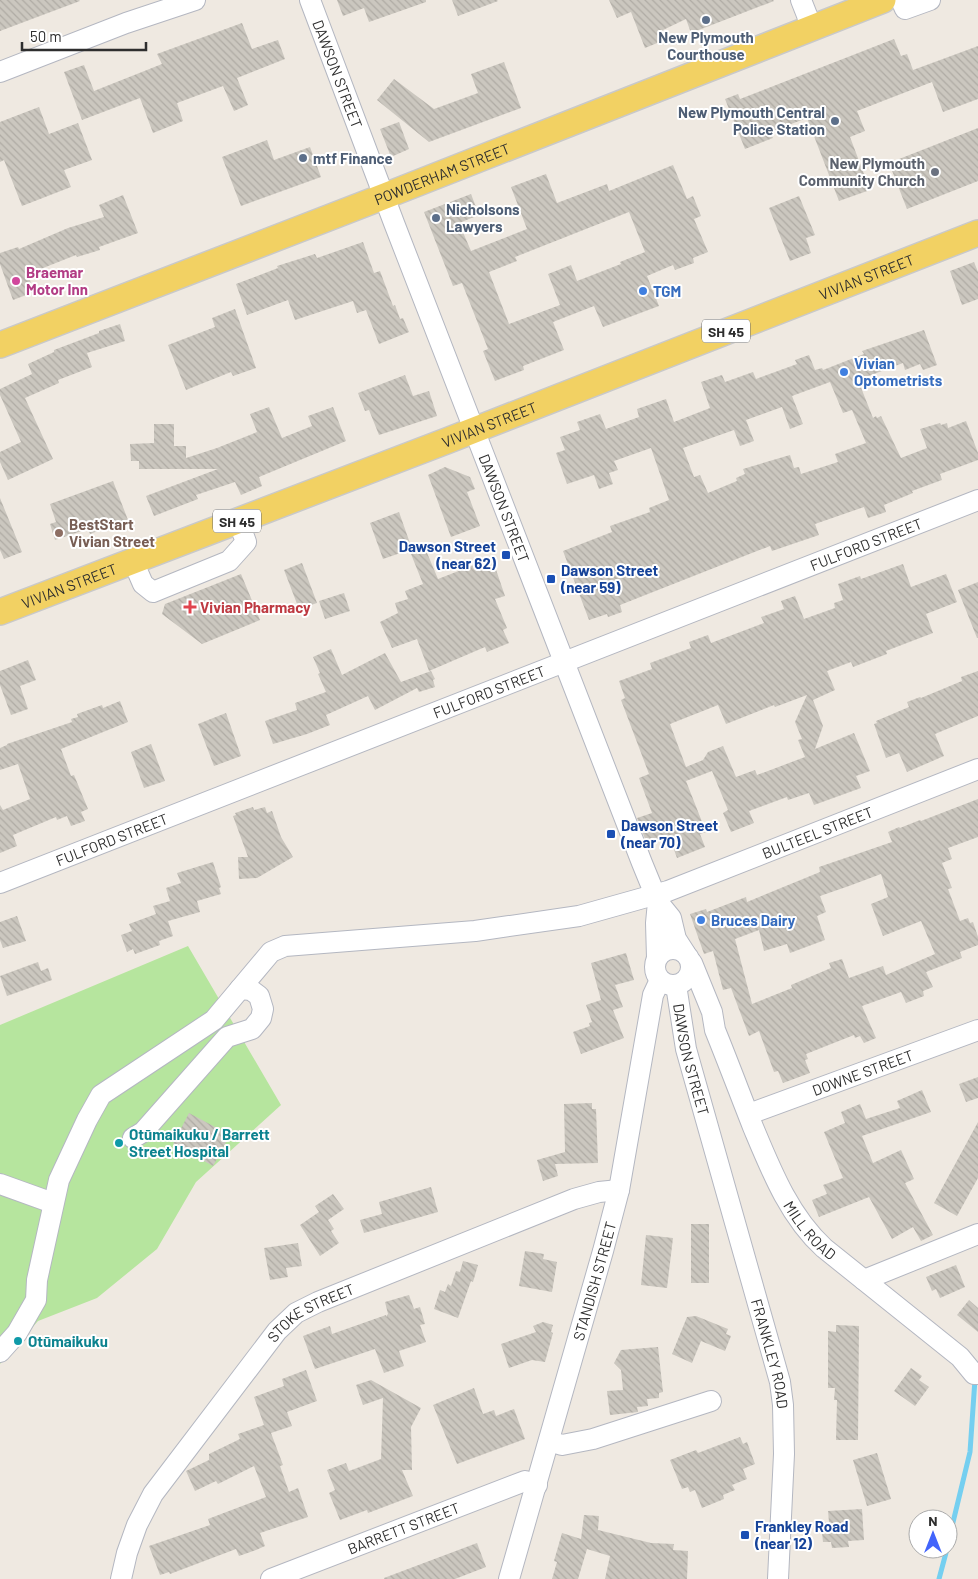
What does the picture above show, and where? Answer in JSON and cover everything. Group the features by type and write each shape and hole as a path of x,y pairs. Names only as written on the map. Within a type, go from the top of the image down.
{"main road":[{"name":"POWDERHAM STREET","path":"0,344 385,196 884,0"},
{"name":"VIVIAN STREET","path":"0,612 474,430 978,233"}],"street":[{"path":"0,72 126,23 195,0"},
{"name":"DAWSON STREET","path":"310,0 474,430 657,899 671,918 676,938 688,958"},
{"path":"801,0 812,28"},
{"path":"901,0 905,9 930,0"},
{"name":"FULFORD STREET","path":"0,883 978,500"},
{"path":"133,561 143,584 153,592 229,561 246,542 238,520"},
{"name":"BULTEEL STREET","path":"0,1352 17,1333 36,1300 37,1280 59,1180 101,1095 214,1020 271,952 285,946 475,931 579,916 657,899 978,770"},
{"name":"DAWSON STREET","path":"657,899 657,958"},
{"path":"670,949 680,950 688,958 690,975 686,980 672,983 655,970 657,958 660,954 670,949"},
{"name":"MILL ROAD","path":"688,958 712,1012 715,1030"},
{"name":"DAWSON STREET","path":"672,983 686,1049 710,1134"},
{"name":"MILL ROAD","path":"672,983 698,1004 715,1030 769,1164 799,1221 814,1239 960,1357 973,1370"},
{"name":"STANDISH STREET","path":"509,1579 619,1190 653,995 672,983"},
{"path":"133,1138 143,1132 228,1038 252,1029 261,1018 263,1008 259,996 251,990 240,989"},
{"name":"DOWNE STREET","path":"749,1114 978,1030"},
{"name":"FRANKLEY ROAD","path":"710,1134 780,1382 783,1406 784,1454 778,1579"},
{"path":"0,1184 53,1203"},
{"name":"STOKE STREET","path":"121,1579 127,1553 137,1525 153,1494 277,1331 296,1313 318,1302 574,1199 599,1192 619,1190"},
{"path":"864,1280 978,1234"},
{"path":"549,1441 562,1445 593,1439 711,1401"},
{"name":"BARRETT STREET","path":"271,1579 525,1481 537,1485"}],"green space":[{"name":"Otūmaikuku / Barrett Street Hospital","path":"188,946 281,1105 196,1182 157,1249 97,1298 38,1321 0,1364 0,1025"}],"building":[{"path":"0,0 79,0 80,1 0,31"},
{"path":"337,0 426,0 426,2 369,22 364,8 343,16"},
{"path":"452,0 497,0 498,1 458,16"},
{"path":"609,0 774,1 691,33 686,19 663,30 667,39 645,48 631,12 617,18"},
{"path":"242,23 252,49 278,40 285,59 237,78 248,105 234,111 223,86 177,103 183,121 153,133 140,98 82,120 64,72 84,65 94,91 162,64 157,54"},
{"name":"New Plymouth Central Police Station","path":"894,39 901,56 907,54 913,70 978,46 978,99 943,112 932,82 857,111 865,131 850,137 870,190 839,201 807,118 770,132 773,138 745,149 725,99 738,94 740,99"},
{"path":"504,62 521,108 429,142 377,100 394,79 434,109 478,93 471,74"},
{"path":"39,107 49,134 78,123 92,160 64,170 71,187 22,206 4,160 0,162 0,122"},
{"path":"399,122 409,149 391,157 380,129"},
{"name":"New Plymouth Community Church","path":"978,128 978,181 907,209 889,163"},
{"path":"267,140 274,160 310,147 321,177 241,206 222,157"},
{"path":"673,165 687,199 693,196 701,216 694,219 708,252 693,258 694,263 675,270 673,265 647,276 659,306 603,327 594,306 553,322 564,350 523,366 524,370 495,381 483,351 488,349 462,283 453,286 424,212 471,194 479,215 459,223 471,251 527,229 511,187 546,174 557,203 607,184 609,191","holes":["629,212 645,252 620,262 621,264 577,281 571,265 548,274 560,305 509,324 489,272 517,261 515,257"]},
{"path":"123,195 138,233 99,247 100,250 77,257 76,255 28,274 34,292 13,300 0,264 0,253 18,247 19,249 68,228 104,217 99,205"},
{"path":"799,196 815,235 806,238 811,253 790,261 769,208"},
{"path":"363,242 374,273 380,271 393,306 395,305 400,319 403,318 409,332 379,344 366,310 357,313 353,301 295,320 288,300 247,315 236,284 278,268 277,266 315,254 317,258"},
{"path":"974,262 978,272 978,299 962,305 950,271"},
{"path":"235,309 256,368 233,376 231,372 186,390 168,345 215,327 212,318"},
{"path":"120,324 125,341 87,353 92,367 58,380 59,383 25,398 53,459 8,480 0,462 0,452 21,442 0,395 0,389 32,374 28,364 54,352 54,350"},
{"path":"924,330 937,365 923,370 920,364 905,370 903,363 858,380 873,418 881,416 901,458 927,448 920,429 940,423 941,425 947,423 948,428 966,421 978,453 978,460 940,474 942,480 912,491 913,493 884,505 886,512 868,518 864,507 815,524 819,535 772,551 770,546 620,605 622,612 608,617 607,614 589,620 563,551 612,532 610,526 650,512 649,508 669,500 651,448 614,461 618,470 609,473 613,484 599,489 594,475 567,484 556,453 565,450 560,437 580,430 577,422 600,414 606,429 639,417 637,409 666,399 674,422 710,408 701,382 722,375 725,382 753,372 756,379 797,364 795,360 809,355 815,370 822,368 823,370 864,354 862,351","holes":["830,382 843,413 852,410 866,443 835,454 838,462 801,474 799,467 794,468 790,455 743,469 745,474 736,478 737,481 708,493 700,475 694,477 683,448 734,430 740,446 754,441 746,420 782,407 790,429 803,424 792,396"]},
{"path":"405,375 413,396 429,391 437,416 379,435 369,410 365,411 358,393"},
{"path":"269,407 282,438 312,426 308,416 333,407 346,441 259,477 262,486 241,495 235,482 196,495 198,499 154,516 146,496 218,469 139,469 139,461 131,461 130,444 154,443 154,424 174,424 174,446 186,446 186,458 257,432 250,414"},
{"path":"445,467 470,477 475,489 467,492 480,526 451,537 428,475"},
{"path":"113,481 128,520 90,534 88,529 55,540 50,524 56,522 50,504"},
{"path":"0,498 22,552 4,559 0,550"},
{"path":"399,512 412,549 383,559 370,523"},
{"path":"425,548 438,579 492,558 505,596 495,599 507,628 503,630 509,643 487,652 485,647 429,671 417,639 392,648 380,622 398,613 395,603 408,599 405,591 423,584 411,554"},
{"path":"302,563 317,603 299,609 284,570"},
{"path":"903,564 911,587 946,574 957,602 926,614 933,633 886,651 887,654 853,667 851,662 827,671 835,690 813,700 823,726 815,749 854,733 870,771 856,776 861,788 814,805 809,793 788,800 787,797 749,811 754,823 731,832 723,813 728,810 712,771 686,781 706,832 700,834 705,847 677,858 669,836 647,844 637,818 652,813 639,778 649,774 621,700 625,698 619,681 652,669 650,663 691,648 689,642 708,635 711,643 764,623 761,617 784,609 781,601 795,596 804,619 835,608 834,603 843,600 838,584 860,576 861,579","holes":["807,695 795,722 802,739 798,740 805,757 757,775 755,770 736,777 723,746 708,752 703,760 686,767 670,724 718,705 726,724 774,705 775,707"]},
{"path":"241,574 260,620 202,644 162,614 165,604"},
{"path":"978,582 978,638 977,638 958,590"},
{"path":"344,593 350,611 325,619 319,601"},
{"path":"331,649 342,675 385,653 401,682 431,671 435,679 433,680 435,687 419,692 417,688 375,710 368,696 326,715 330,725 273,744 265,721 297,710 295,703 326,692 313,657"},
{"path":"28,660 36,680 20,686 28,709 11,715 0,685 0,671"},
{"path":"978,671 978,716 935,734 944,756 907,772 899,753 886,758 874,724 877,723 876,721 909,707 907,702 962,681 961,677"},
{"path":"120,701 128,722 61,749 71,776 74,775 88,809 81,812 85,821 71,826 67,816 57,820 56,817 13,835 17,846 0,853 0,805 3,810 30,799 18,764 0,770 0,748 72,722 71,719 78,717 77,714 102,705 103,708"},
{"path":"226,713 241,756 214,766 198,724"},
{"path":"151,744 165,781 144,788 131,752"},
{"path":"978,799 978,837 948,848 952,859 942,863 952,888 948,889 960,921 968,918 970,923 973,922 978,937 978,945 960,952 962,958 926,972 933,987 923,991 924,996 906,1003 901,992 862,1006 876,1038 864,1043 860,1036 855,1038 854,1035 806,1054 808,1059 805,1060 810,1073 783,1083 778,1071 774,1072 759,1031 749,1036 731,988 723,990 713,951 704,954 690,914 706,909 707,912 746,897 747,902 820,872 819,867 892,842 888,832","holes":["881,874 888,897 871,904 883,936 921,921 935,954 886,975 883,966 849,978 842,959 829,963 831,968 791,985 792,988 752,1004 735,939 759,930 764,951 787,944 790,953 825,940 817,916 826,912 820,896"]},
{"path":"253,807 254,810 265,807 267,813 272,811 281,837 293,857 257,878 239,879 238,857 248,857 233,816 236,815 235,813"},
{"path":"213,862 221,887 219,888 221,894 197,901 200,912 168,921 173,936 159,941 160,945 135,954 133,949 127,952 121,935 132,931 129,924 156,914 153,906 170,901 166,888 181,883 177,873"},
{"path":"17,916 26,941 3,948 0,940 0,922"},
{"path":"626,953 634,980 615,985 623,1007 613,1010 624,1038 581,1054 573,1032 590,1026 589,1023 592,1022 586,1005 601,1000 591,963"},
{"path":"38,962 41,971 48,968 52,980 7,996 0,976"},
{"path":"978,1077 978,1098 966,1102 959,1084"},
{"path":"922,1090 931,1112 862,1136 873,1163 901,1150 914,1179 905,1183 933,1235 921,1241 913,1227 892,1239 869,1197 819,1217 812,1200 827,1194 823,1185 843,1178 824,1132 845,1123 841,1112 860,1104 866,1119 900,1108 897,1101"},
{"path":"592,1103 592,1109 596,1109 598,1163 555,1164 558,1176 543,1181 537,1160 565,1152 564,1104"},
{"path":"189,1113 230,1135 213,1166 173,1144"},
{"path":"978,1122 978,1178 957,1216 934,1203"},
{"path":"431,1187 438,1212 364,1233 360,1220 382,1214 379,1202"},
{"path":"333,1194 344,1209 328,1220 334,1229 331,1231 339,1243 320,1256 300,1225 319,1212 315,1206"},
{"path":"691,1224 709,1224 709,1283 691,1283"},
{"path":"646,1235 673,1238 667,1288 641,1285"},
{"path":"298,1243 302,1266 286,1268 288,1277 270,1280 264,1248"},
{"path":"525,1251 544,1254 543,1259 557,1262 552,1292 519,1286"},
{"path":"463,1261 478,1265 458,1318 434,1309 440,1290 445,1292 448,1284 451,1286 456,1271 460,1272"},
{"path":"956,1265 965,1287 940,1298 936,1289 932,1291 926,1277"},
{"path":"409,1295 414,1309 420,1307 425,1324 420,1325 426,1342 399,1351 404,1366 384,1373 375,1349 315,1369 303,1336 330,1326 332,1334 386,1315 387,1317 385,1302"},
{"path":"969,1300 978,1308 978,1332 957,1315"},
{"path":"696,1316 728,1329 726,1334 731,1336 725,1351 701,1341 692,1363 672,1354 687,1317"},
{"path":"543,1322 553,1325 551,1332 553,1333 545,1362 532,1360 509,1368 501,1344 536,1332 533,1326"},
{"path":"836,1325 859,1326 858,1440 836,1440 837,1400 834,1400 835,1388 828,1388 828,1331 836,1332"},
{"path":"658,1347 663,1392 659,1393 659,1398 647,1399 648,1406 637,1407 638,1412 610,1415 607,1391 623,1390 621,1370 614,1363 621,1350"},
{"path":"911,1368 922,1376 919,1380 929,1387 915,1406 894,1391"},
{"path":"306,1370 317,1401 287,1412 292,1426 271,1433 283,1465 280,1466 289,1492 298,1488 308,1517 260,1533 265,1546 256,1550 239,1556 236,1549 170,1574 169,1572 160,1575 149,1546 210,1525 208,1519 266,1497 254,1466 218,1484 216,1481 195,1491 186,1471 209,1460 209,1454 240,1439 238,1434 264,1425 254,1397 284,1386 282,1379"},
{"path":"371,1380 421,1408 411,1427 412,1470 402,1470 413,1496 368,1513 367,1510 340,1520 329,1493 335,1490 327,1470 346,1463 349,1471 381,1459 383,1398 363,1405 356,1385"},
{"path":"474,1388 483,1414 494,1410 496,1416 514,1409 525,1439 457,1464 433,1405"},
{"path":"740,1437 743,1444 747,1442 755,1464 743,1469 747,1479 732,1485 735,1490 723,1495 724,1499 702,1508 695,1490 690,1492 688,1487 682,1489 670,1460 696,1450 698,1453"},
{"path":"877,1453 891,1499 867,1506 853,1460"},
{"path":"862,1509 864,1540 848,1541 849,1547 832,1548 831,1542 823,1542 821,1523 829,1522 828,1511"},
{"path":"584,1515 599,1516 598,1530 651,1543 674,1544 673,1550 688,1551 687,1579 605,1579 610,1556 587,1549 578,1579 552,1579 557,1562 554,1561 562,1533 581,1539"},
{"path":"477,1543 486,1567 455,1579 384,1579 384,1578"}],"waterway":[{"path":"956,1509 970,1452 975,1379"},
{"path":"939,1579 944,1559"}],"place":[{"name":"New Plymouth Courthouse","path":"706,20"},
{"name":"New Plymouth Central Police Station","path":"835,121"},
{"name":"mtf Finance","path":"303,158"},
{"name":"New Plymouth Community Church","path":"935,172"},
{"name":"Nicholsons Lawyers","path":"436,218"},
{"name":"Braemar Motor Inn","path":"16,281"},
{"name":"TGM","path":"643,291"},
{"name":"Vivian Optometrists","path":"844,372"},
{"name":"BestStart Vivian Street","path":"59,533"},
{"name":"Dawson Street (near 62)","path":"506,555"},
{"name":"Dawson Street (near 59)","path":"551,579"},
{"name":"Vivian Pharmacy","path":"190,607"},
{"name":"Dawson Street (near 70)","path":"611,834"},
{"name":"Bruces Dairy","path":"701,920"},
{"name":"Otūmaikuku / Barrett Street Hospital","path":"119,1143"},
{"name":"Otūmaikuku","path":"18,1341"},
{"name":"Frankley Road (near 12)","path":"745,1535"}]}
